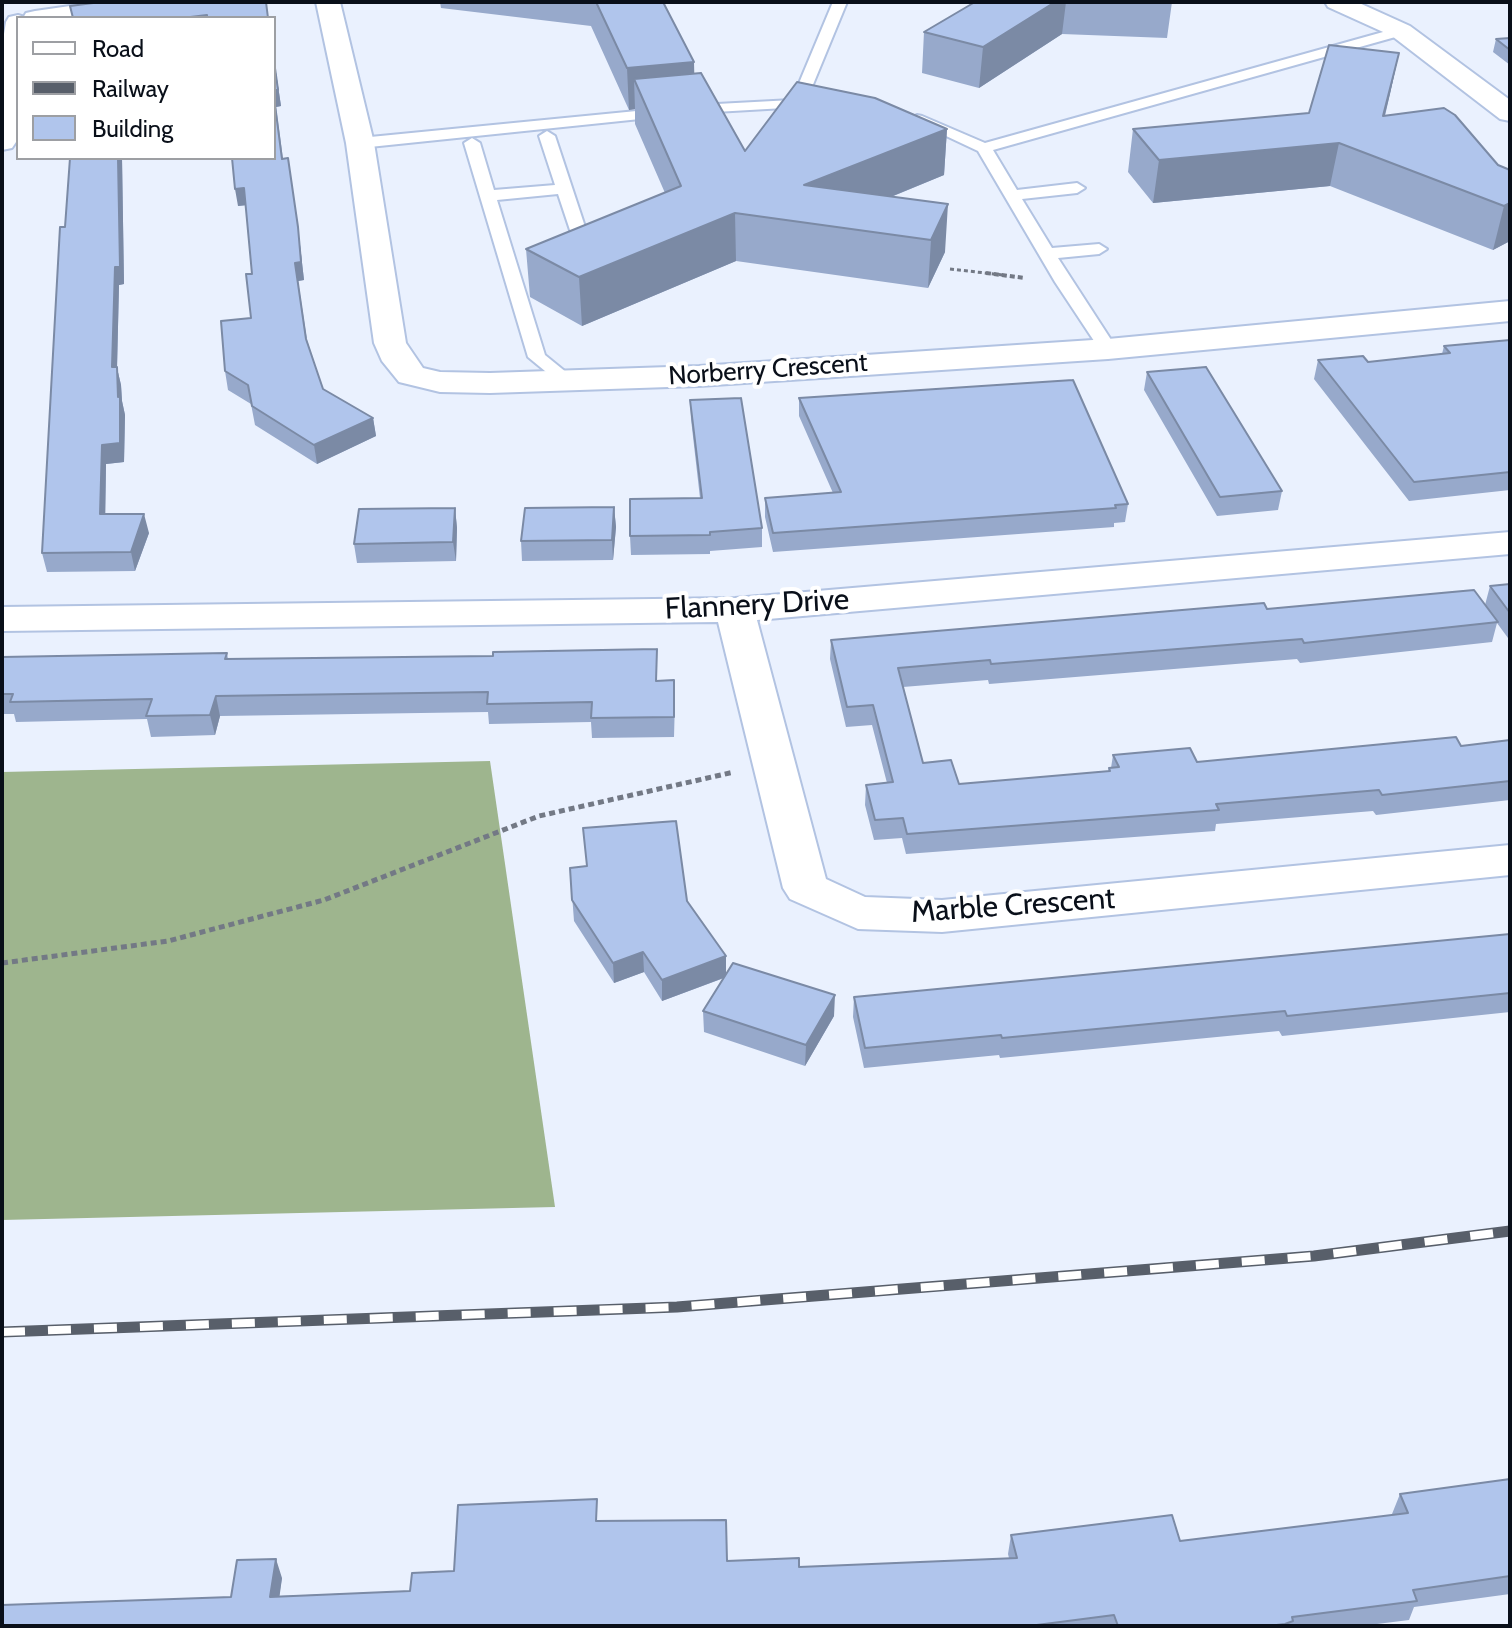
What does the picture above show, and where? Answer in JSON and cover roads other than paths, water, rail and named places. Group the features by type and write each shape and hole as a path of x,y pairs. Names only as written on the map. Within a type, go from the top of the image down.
{"street":[{"path":"50,16 152,2"},
{"name":"Norberry Crescent","path":"328,2 360,143 390,343 411,375 440,382 501,383 699,376 1108,349 1510,311"},
{"path":"1337,2 1401,31 1510,113"},
{"path":"2,142 16,36"},
{"name":"Flannery Drive","path":"2,619 735,610 1510,543"},
{"name":"Marble Crescent","path":"735,610 806,888 858,913 942,916 1510,860"}],"lane":[{"path":"799,101 840,2"},
{"path":"984,148 1401,31"},
{"path":"360,143 799,101 825,103"},
{"path":"905,116 984,148 1108,349"},
{"path":"547,136 581,239"},
{"path":"472,143 537,357 568,381"},
{"path":"1012,195 1077,188"},
{"path":"486,196 564,189"},
{"path":"1047,254 1099,249"},
{"path":"501,383 537,357"}],"railway":[{"path":"2,1332 677,1307 1314,1256 1510,1231"}]}
